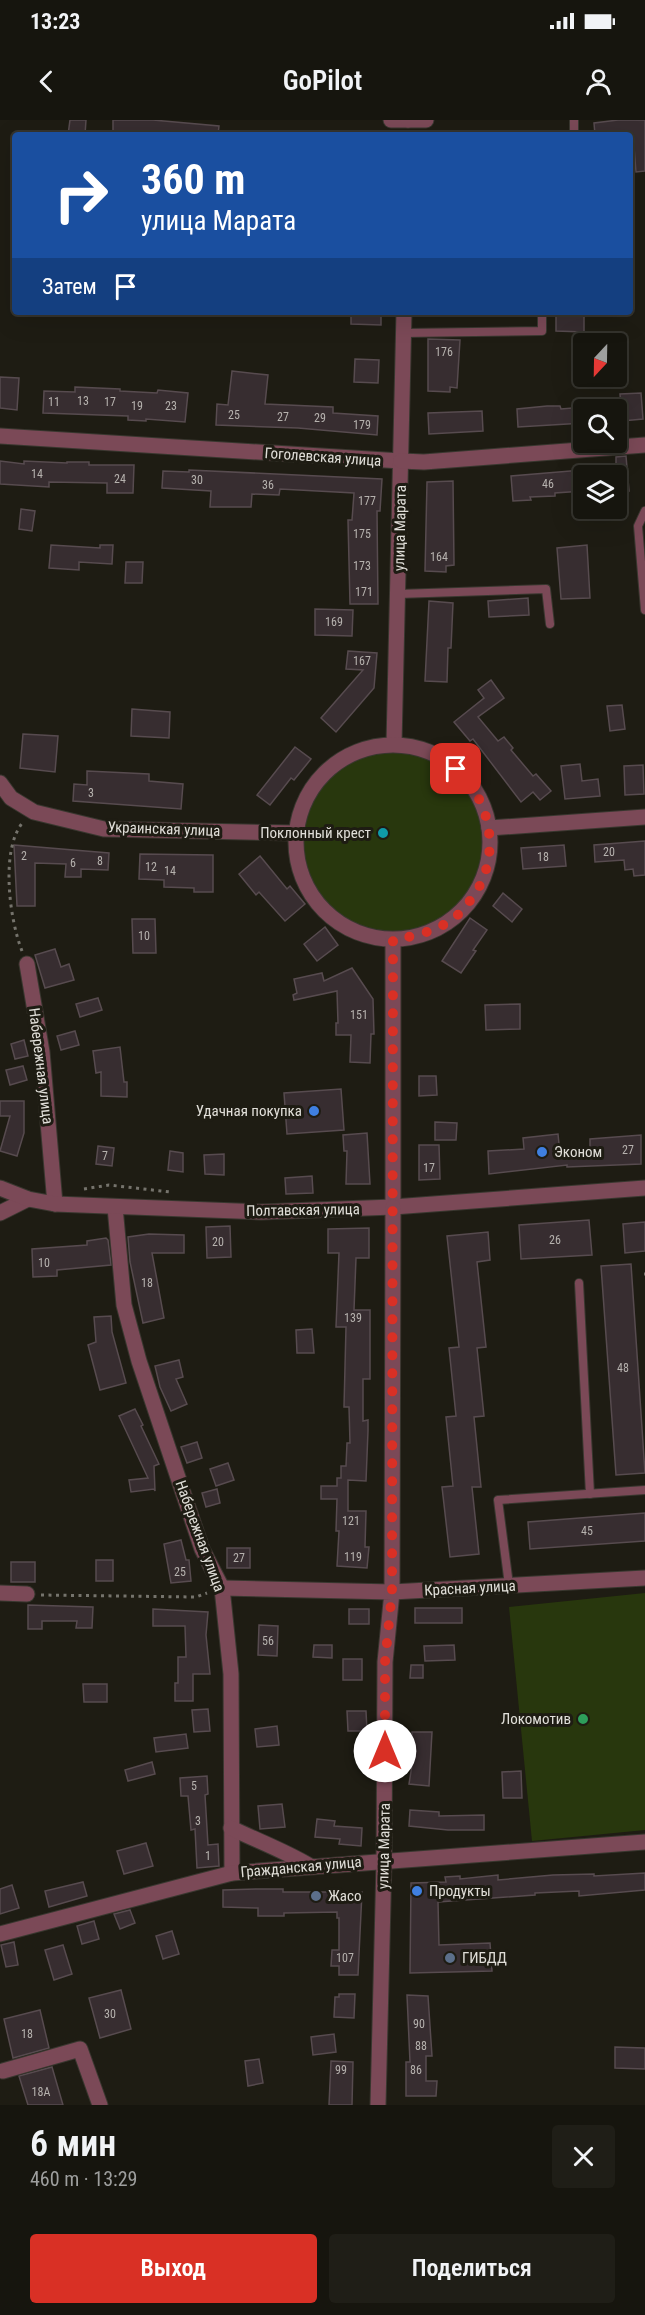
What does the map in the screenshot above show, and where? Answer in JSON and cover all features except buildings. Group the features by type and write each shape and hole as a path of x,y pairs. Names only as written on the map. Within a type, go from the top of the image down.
{"street":[{"path":"391,120 426,120"},
{"name":"улица Марата","path":"394,744 404,315"},
{"name":"Гоголевская улица","path":"0,436 401,462 645,445"},
{"path":"394,744 421,748 446,760 467,778 482,802 489,828 489,861 477,892 455,918 426,934 393,940 361,934 332,919 310,895 297,865 295,832 302,804 317,780 339,760 365,748 394,744"},
{"path":"0,783 11,798 34,812"},
{"name":"Украинская улица","path":"34,812 104,829 295,832"},
{"path":"489,828 645,817"},
{"name":"улица Марата","path":"378,2105 384,1862 385,1662 392,1592 393,940"},
{"name":"Набережная улица","path":"27,964 42,1052 55,1204"},
{"name":"Полтавская улица","path":"0,1188 28,1199 55,1204 261,1212 393,1207 645,1188"},
{"path":"0,1213 28,1199"},
{"name":"Набережная улица","path":"115,1207 124,1305 139,1361 202,1549 222,1588 231,1674 232,1873"},
{"name":"Красная улица","path":"222,1588 392,1592 645,1578"},
{"path":"0,1593 27,1594"},
{"path":"231,1828 286,1852 310,1866"},
{"name":"Гражданская улица","path":"0,1934 232,1873 645,1842"},
{"path":"3,2071 80,2049 100,2105"}],"lane":[{"path":"403,333 542,331 542,315"},
{"path":"645,511 638,526 645,610"},
{"path":"398,594 546,589 550,624"},
{"path":"579,1283 590,1494"},
{"path":"509,1585 498,1500 645,1490"}],"path":[{"path":"27,964 14,930 7,886 7,850 17,827 34,812"},
{"path":"27,1594 196,1597 222,1588"}],"green space":[{"path":"383,745 403,745 439,756 462,773 474,788 483,805 490,832 490,852 483,879 474,896 462,911 447,923 430,932 403,939 383,939 347,928 318,904 307,888 300,870 296,852 296,832 307,796 331,767 347,756 365,749"},
{"name":"Локомотив","path":"645,1593 645,1830 532,1841 509,1607"}],"place":[{"name":"Поклонный крест","path":"383,833"},
{"name":"Удачная покупка","path":"314,1111"},
{"name":"Эконом","path":"542,1152"},
{"name":"Локомотив","path":"583,1719"},
{"name":"Продукты","path":"417,1891"},
{"name":"Жасо","path":"316,1896"},
{"name":"ГИБДД","path":"450,1958"}],"route":[{"path":"385,1751 385,1662 392,1592 393,940 426,934 455,918 477,892 489,861 489,828 482,802 467,778 456,769"}]}
